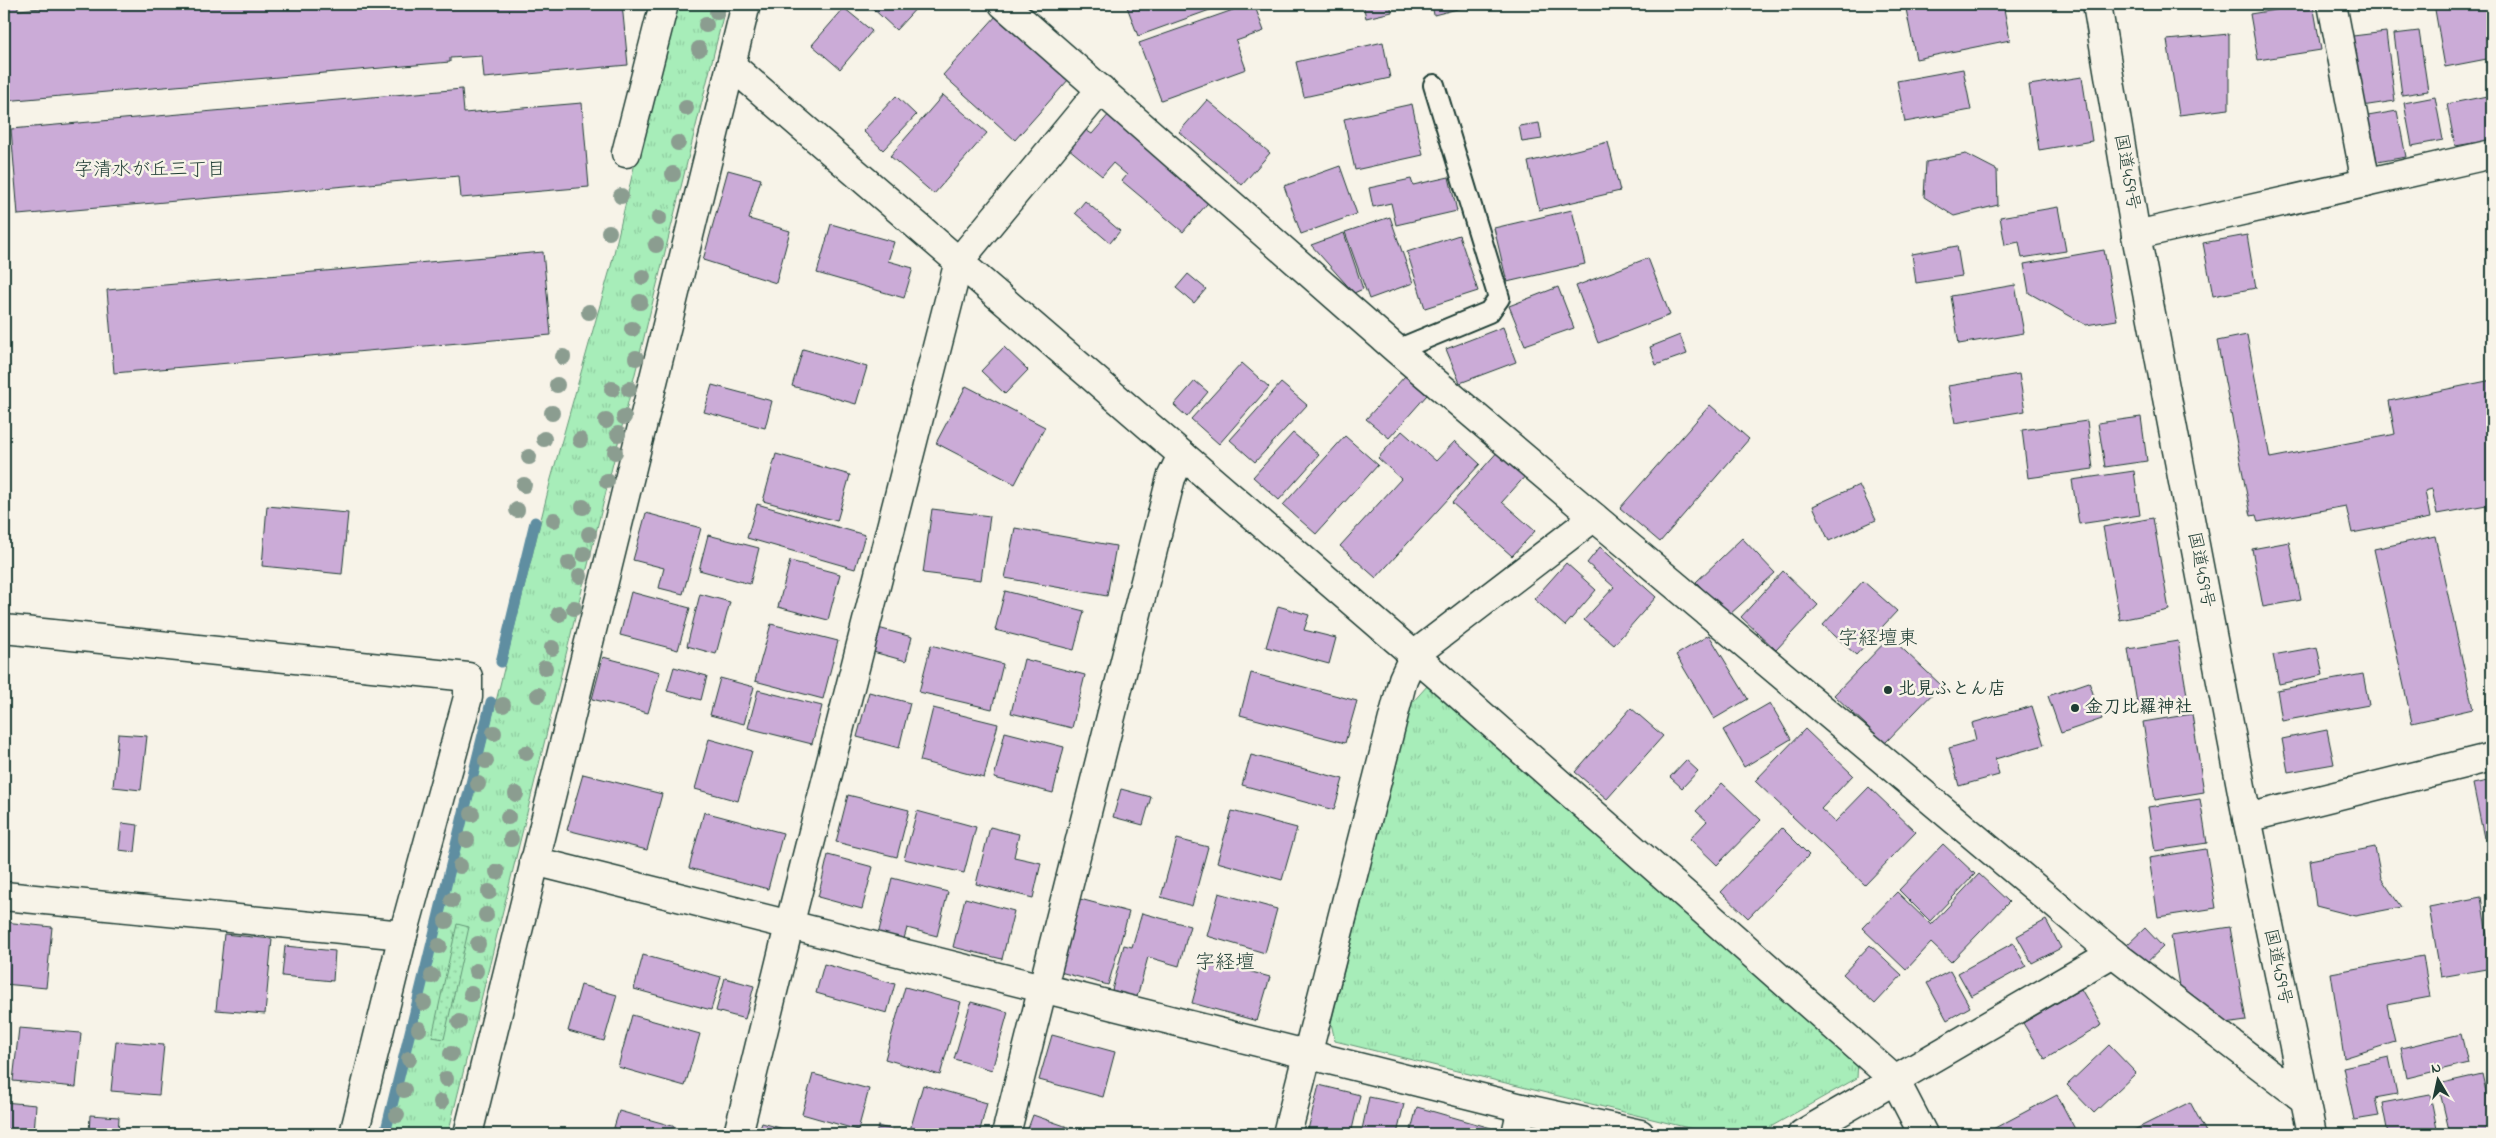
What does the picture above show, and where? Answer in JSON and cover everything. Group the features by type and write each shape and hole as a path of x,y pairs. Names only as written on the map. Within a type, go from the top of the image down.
{"main road":[{"path":"626,153 664,4"},
{"path":"468,1134 746,4"},
{"name":"国道459号","path":"2097,4 2136,235 2246,818 2312,1134"},
{"path":"2332,4 2366,183"},
{"path":"1017,8 1101,89 1397,350 2113,953 2305,1100"},
{"path":"731,65 1414,655 1895,1080 1923,1134"},
{"path":"738,1134 789,926 959,261 1101,89"},
{"path":"2136,235 2492,154"},
{"path":"1006,1134 1171,478 1182,455"},
{"path":"1287,1134 1403,679 1414,655 1594,517"},
{"path":"4,629 468,677 468,697 403,935 354,1134"},
{"path":"2246,818 2492,757"},
{"path":"534,861 1522,1108 1640,1134"},
{"path":"4,896 403,935"},
{"path":"1802,1134 2113,953"},
{"path":"1516,1134 1522,1108"}],"lane":[{"path":"1397,350 1490,312 1499,298 1434,85"}],"green space":[{"path":"672,4 726,4 448,1134 389,1134 551,479 611,266"},
{"path":"1428,685 1858,1061 1857,1078 1758,1134 1713,1134 1335,1041 1331,1023 1411,704"},
{"path":"457,924 469,927 444,1039 432,1037"}],"building":[{"path":"4,4 18,4 18,10 91,4 445,4 446,7 478,4 622,4 628,65 484,78 482,56 450,58 450,62 4,101"},
{"path":"868,4 920,4 896,30"},
{"path":"1126,4 1217,4 1218,7 1138,36"},
{"path":"1254,4 1264,31 1236,41 1246,69 1161,100 1139,43"},
{"path":"1363,4 1390,4 1392,12 1366,18"},
{"path":"1432,4 1469,4 1469,6 1434,15"},
{"path":"1905,4 2003,4 2010,40 1916,59"},
{"path":"2313,4 2321,50 2258,60 2250,14"},
{"path":"2434,4 2492,4 2492,58 2445,67"},
{"path":"844,8 872,31 840,69 812,45"},
{"path":"997,15 1069,79 1015,140 943,75"},
{"path":"2419,31 2428,91 2402,95 2394,34"},
{"path":"2386,32 2395,101 2362,106 2353,36"},
{"path":"2229,34 2229,109 2179,115 2167,40"},
{"path":"1383,42 1390,78 1304,97 1296,62"},
{"path":"1963,69 1971,110 1905,122 1897,81"},
{"path":"2082,77 2092,141 2039,150 2029,85"},
{"path":"462,89 464,113 582,103 589,187 461,198 459,176 18,215 11,129"},
{"path":"943,95 987,133 934,194 890,156"},
{"path":"2492,95 2492,140 2455,146 2447,104"},
{"path":"896,96 916,115 883,150 863,131"},
{"path":"2435,97 2443,140 2412,146 2404,103"},
{"path":"1207,100 1270,153 1242,185 1179,132"},
{"path":"1412,104 1423,155 1355,170 1344,119"},
{"path":"2397,111 2406,157 2377,162 2368,116"},
{"path":"1110,113 1212,198 1183,232 1122,181 1127,175 1113,163 1102,176 1068,148 1084,129 1092,134"},
{"path":"1539,123 1542,139 1522,142 1519,126"},
{"path":"1608,142 1620,191 1539,210 1528,162"},
{"path":"1966,154 1997,170 1998,205 1954,216 1924,197 1926,162"},
{"path":"1340,166 1357,214 1301,234 1284,186"},
{"path":"728,170 761,179 749,219 790,231 776,283 703,260"},
{"path":"1449,177 1457,211 1396,225 1391,203 1373,207 1369,188 1411,179 1413,185"},
{"path":"1085,201 1120,231 1110,243 1075,213"},
{"path":"2058,207 2066,251 2022,258 2019,242 2005,245 2000,217"},
{"path":"1572,210 1585,264 1507,282 1494,228"},
{"path":"1390,217 1413,283 1369,299 1345,232"},
{"path":"831,224 894,242 888,261 913,268 904,298 817,273"},
{"path":"1344,233 1363,289 1354,293 1311,245"},
{"path":"1459,235 1478,291 1425,308 1407,252"},
{"path":"2247,235 2256,288 2213,296 2203,243"},
{"path":"1957,246 1962,276 1916,283 1912,254"},
{"path":"2104,250 2117,320 2086,325 2029,293 2024,264"},
{"path":"543,252 551,335 114,373 107,290"},
{"path":"1648,258 1670,315 1598,343 1576,286"},
{"path":"1188,274 1206,289 1194,303 1176,288"},
{"path":"2015,285 2024,333 1959,344 1951,296"},
{"path":"1558,287 1574,328 1525,345 1509,306"},
{"path":"1503,327 1516,362 1460,383 1446,349"},
{"path":"1680,335 1687,354 1656,365 1650,347"},
{"path":"2247,335 2270,458 2395,434 2389,401 2492,380 2492,504 2437,514 2432,489 2425,491 2430,518 2352,533 2346,506 2258,522 2256,515 2251,516 2217,341"},
{"path":"1004,347 1028,370 1005,394 981,371"},
{"path":"803,349 867,367 856,404 792,386"},
{"path":"1242,363 1269,387 1219,444 1191,419"},
{"path":"2019,374 2025,411 1955,423 1948,386"},
{"path":"1405,376 1427,395 1389,438 1366,419"},
{"path":"1195,381 1208,392 1187,417 1174,405"},
{"path":"1281,383 1307,405 1255,462 1230,440"},
{"path":"712,385 772,401 765,428 704,412"},
{"path":"966,386 1045,427 1015,484 936,443"},
{"path":"1710,405 1749,439 1660,542 1620,508"},
{"path":"2141,417 2147,461 2105,467 2098,423"},
{"path":"2087,421 2093,469 2028,478 2022,430"},
{"path":"1402,431 1436,461 1455,441 1480,464 1376,578 1340,546 1401,479 1378,458"},
{"path":"1293,433 1319,455 1279,500 1253,477"},
{"path":"1345,436 1378,465 1316,534 1283,505"},
{"path":"1500,449 1528,473 1502,502 1535,531 1512,556 1452,503"},
{"path":"776,454 850,475 837,521 763,501"},
{"path":"2134,471 2140,515 2079,524 2072,480"},
{"path":"1859,485 1876,520 1829,541 1813,506"},
{"path":"757,504 865,535 855,569 747,538"},
{"path":"267,506 348,513 342,574 262,566"},
{"path":"932,509 990,516 981,580 923,573"},
{"path":"646,513 701,528 683,594 659,588 664,568 633,560"},
{"path":"2153,518 2169,610 2120,620 2103,527"},
{"path":"1015,528 1116,546 1107,596 1005,578"},
{"path":"708,535 759,548 750,584 699,570"},
{"path":"2435,536 2473,709 2412,723 2374,549"},
{"path":"1742,538 1775,573 1728,616 1696,582"},
{"path":"2289,542 2301,600 2263,607 2252,549"},
{"path":"1600,547 1656,597 1614,645 1584,620 1614,587 1587,563"},
{"path":"790,561 840,574 828,620 778,607"},
{"path":"1566,563 1596,590 1565,626 1534,599"},
{"path":"1783,571 1818,605 1776,650 1741,617"},
{"path":"1863,581 1897,611 1856,655 1823,625"},
{"path":"1005,591 1084,611 1074,650 995,630"},
{"path":"631,592 690,608 678,650 620,635"},
{"path":"700,594 730,602 716,654 687,646"},
{"path":"1278,606 1309,615 1304,630 1336,638 1329,664 1266,647"},
{"path":"771,624 838,641 823,699 755,681"},
{"path":"878,628 912,637 906,661 873,652"},
{"path":"1709,635 1748,699 1714,719 1676,655"},
{"name":"北見ふとん店","path":"1890,637 1941,685 1885,743 1834,695"},
{"path":"2178,641 2188,701 2138,709 2128,649"},
{"path":"931,645 1003,664 992,709 919,692"},
{"path":"2317,647 2323,675 2279,684 2273,655"},
{"path":"603,657 660,672 648,713 592,699"},
{"path":"1024,659 1085,675 1072,728 1011,713"},
{"path":"674,667 707,676 701,700 667,691"},
{"path":"1251,673 1357,701 1345,743 1240,715"},
{"path":"2363,674 2369,705 2282,721 2277,690"},
{"path":"720,678 754,687 744,724 710,715"},
{"name":"金刀比羅神社","path":"2089,682 2102,719 2061,733 2048,696"},
{"path":"758,690 822,706 812,744 748,728"},
{"path":"869,692 910,703 899,748 857,737"},
{"path":"2492,699 2492,732 2486,700"},
{"path":"1770,703 1791,739 1744,767 1723,730"},
{"path":"2032,706 2044,745 1995,759 1999,775 1959,786 1949,748 1976,740 1972,723"},
{"path":"933,708 998,724 984,778 920,761"},
{"path":"1631,708 1663,736 1607,799 1575,772"},
{"path":"2192,714 2204,792 2155,800 2143,722"},
{"path":"1805,729 1853,775 1821,809 1835,822 1869,787 1916,832 1865,885 1755,781"},
{"path":"2327,730 2334,764 2288,772 2282,739"},
{"path":"1005,732 1064,747 1053,793 994,778"},
{"path":"118,734 147,736 141,790 113,787"},
{"path":"709,739 752,751 738,801 695,789"},
{"path":"1251,755 1343,779 1334,810 1242,785"},
{"path":"1686,760 1698,771 1682,788 1670,777"},
{"path":"583,774 662,794 647,850 567,830"},
{"path":"2492,780 2492,836 2484,838 2473,784"},
{"path":"1722,783 1761,820 1717,865 1690,839 1707,821 1696,811"},
{"path":"1121,789 1151,797 1143,825 1113,817"},
{"path":"848,795 909,810 897,857 836,842"},
{"path":"2200,799 2207,843 2155,851 2148,807"},
{"path":"917,811 976,827 964,873 904,859"},
{"path":"1232,811 1297,828 1282,880 1217,862"},
{"path":"704,812 783,833 768,889 689,868"},
{"path":"122,823 138,825 135,852 119,850"},
{"path":"990,827 1019,834 1014,857 1041,863 1033,898 976,884"},
{"path":"1782,828 1809,855 1748,918 1721,892"},
{"path":"1177,839 1208,847 1192,906 1161,897"},
{"path":"1943,844 1975,874 1930,921 1899,890"},
{"path":"2375,847 2381,878 2401,907 2355,916 2316,906 2310,860"},
{"path":"2206,849 2216,908 2158,917 2149,858"},
{"path":"828,855 873,867 862,909 818,897"},
{"path":"1979,874 2009,902 1951,962 1931,943 1906,970 1862,928 1897,892 1931,925"},
{"path":"892,878 948,892 937,936 907,928 902,946 877,939"},
{"path":"1219,893 1277,909 1265,953 1207,936"},
{"path":"2481,897 2492,968 2441,977 2429,907"},
{"path":"965,898 1014,911 1002,959 953,947"},
{"path":"1080,899 1129,912 1108,985 1060,972"},
{"path":"1142,913 1190,926 1179,966 1148,957 1137,997 1112,990 1124,945 1132,947"},
{"path":"2046,920 2061,948 2032,963 2017,936"},
{"path":"4,922 52,927 46,988 4,984"},
{"path":"2230,927 2246,1021 2212,1026 2182,1005 2171,936"},
{"path":"2145,928 2163,947 2145,964 2127,945"},
{"path":"224,934 272,939 265,1014 216,1010"},
{"path":"2013,943 2026,966 1971,996 1958,973"},
{"path":"1870,945 1902,975 1875,1004 1843,974"},
{"path":"285,946 335,951 333,981 282,976"},
{"path":"643,955 721,977 711,1010 634,989"},
{"path":"2423,956 2430,997 2387,1005 2395,1042 2344,1058 2331,973"},
{"path":"1204,959 1270,977 1257,1021 1192,1003"},
{"path":"824,964 895,984 887,1013 816,993"},
{"path":"1950,971 1970,1007 1947,1020 1927,983"},
{"path":"725,978 754,986 745,1019 716,1011"},
{"path":"581,985 617,995 604,1041 568,1031"},
{"path":"905,987 961,1002 940,1075 885,1059"},
{"path":"2081,989 2102,1025 2045,1059 2023,1023"},
{"path":"971,1002 1008,1012 992,1070 954,1059"},
{"path":"632,1015 700,1034 685,1086 618,1067"},
{"path":"19,1028 81,1033 76,1087 13,1081"},
{"path":"2461,1034 2468,1063 2407,1078 2401,1048"},
{"path":"1052,1035 1115,1052 1103,1097 1039,1080"},
{"path":"116,1041 164,1045 159,1095 111,1091"},
{"path":"2109,1045 2136,1073 2094,1113 2067,1085"},
{"path":"2389,1057 2397,1094 2375,1098 2379,1116 2354,1120 2343,1067"},
{"path":"813,1074 869,1089 858,1130 802,1114"},
{"path":"2482,1074 2492,1118 2492,1133 2450,1134 2438,1084"},
{"path":"923,1085 987,1103 979,1134 925,1134 910,1130"},
{"path":"1319,1085 1360,1095 1351,1134 1307,1134"},
{"path":"2430,1094 2438,1134 2388,1134 2382,1103"},
{"path":"2057,1095 2075,1129 2065,1134 1996,1134 1993,1129"},
{"path":"1369,1097 1404,1104 1397,1134 1361,1134"},
{"path":"4,1102 36,1105 34,1134 4,1132"},
{"path":"2190,1102 2207,1134 2126,1134"},
{"path":"1417,1107 1491,1128 1489,1134 1410,1134"},
{"path":"619,1111 676,1127 674,1134 612,1134"},
{"path":"90,1115 119,1117 118,1134 89,1134"},
{"path":"1033,1115 1088,1134 1026,1134"},
{"path":"762,1123 802,1134 758,1134"},
{"path":"878,1126 907,1134 876,1134"}],"waterway":[{"path":"501,662 535,522"},
{"path":"385,1134 491,702"}],"place":[{"name":"北見ふとん店","path":"1888,690"},
{"name":"金刀比羅神社","path":"2075,708"}],"district":[{"name":"字清水が丘三丁目","path":"150,170"},
{"name":"字経壇東","path":"1878,639"},
{"name":"字経壇","path":"1225,963"}]}
